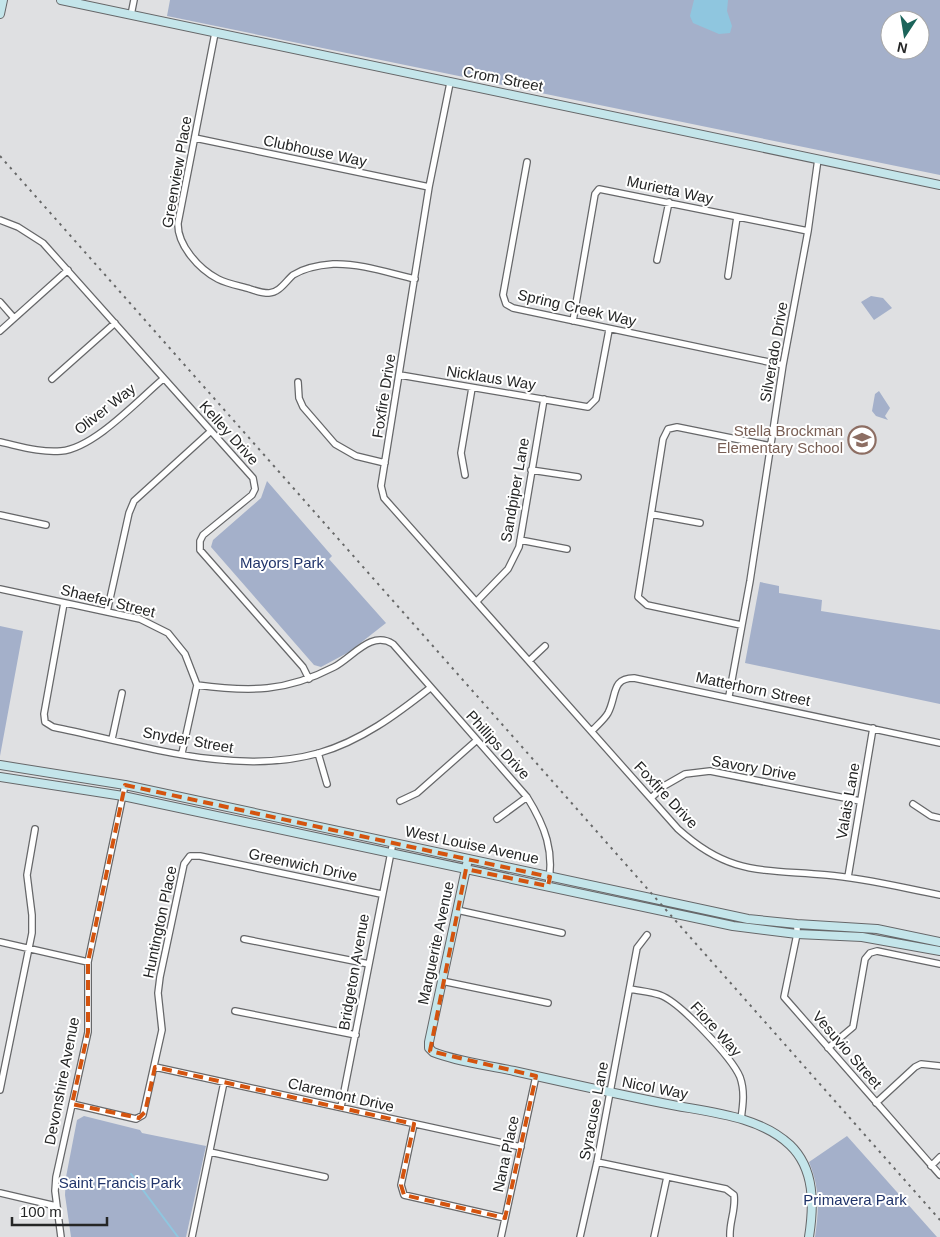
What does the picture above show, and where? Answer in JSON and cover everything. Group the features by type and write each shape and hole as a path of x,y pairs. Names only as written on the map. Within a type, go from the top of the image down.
{"main road":[{"path":"0,14 3,0"},
{"name":"Crom Street","path":"62,0 91,3 131,15 940,186"},
{"name":"West Louise Avenue","path":"0,765 125,785 468,858 685,907 748,919 877,929 940,942"},
{"name":"West Louise Avenue","path":"0,777 123,796 733,926 797,934 862,937 940,951"},
{"name":"Marguerite Avenue","path":"431,1033 468,858"},
{"name":"Nicol Way","path":"431,1033 430,1048 433,1052 610,1093 741,1119 771,1129 791,1146 810,1178 813,1198 809,1237"}],"street":[{"path":"131,15 134,0"},
{"name":"Greenview Place","path":"215,33 178,223 179,238 183,245 208,272 228,283 270,293 291,277 319,265 335,264 415,279"},
{"name":"Foxfire Drive","path":"450,83 429,187 400,375 380,486 384,498 692,842 728,863 757,871 848,878 940,895"},
{"name":"Clubhouse Way","path":"196,138 429,187"},
{"name":"Silverado Drive","path":"729,696 750,581 783,365 808,231 818,159"},
{"name":"Spring Creek Way","path":"527,162 503,295 506,304 513,308 609,330 783,365"},
{"name":"Murietta Way","path":"573,322 595,194 599,189 808,231"},
{"path":"657,260 669,202"},
{"path":"728,276 737,216"},
{"name":"Kelley Drive","path":"0,220 33,235 68,270 253,478 255,489 252,495 203,536 200,541 200,550 303,667 309,679"},
{"path":"0,331 68,270"},
{"path":"0,302 14,318"},
{"path":"52,379 115,323"},
{"name":"Nicklaus Way","path":"400,375 588,407 596,399 609,330"},
{"name":"Oliver Way","path":"0,442 46,451 60,451 83,445 163,379"},
{"path":"298,382 299,398 303,407 335,444 356,456 385,463"},
{"path":"465,475 461,453 472,388"},
{"name":"Sandpiper Lane","path":"477,601 508,569 515,559 520,540 544,399"},
{"path":"741,625 647,606 638,597 663,439 668,429 677,427 771,446"},
{"path":"106,612 129,512 134,501 211,431"},
{"path":"531,470 578,477"},
{"path":"651,514 700,523"},
{"path":"0,516 46,526"},
{"path":"520,540 566,549"},
{"name":"Shaefer Street","path":"0,589 140,619 168,633 185,654 197,685"},
{"name":"Snyder Street","path":"64,603 44,714 46,722 53,727 210,760 241,762 284,759 318,753 355,739 383,724 430,688"},
{"name":"Phillips Drive","path":"309,679 337,666 370,641 379,638 386,639 392,644 527,797 541,820 547,836 551,860 548,886"},
{"path":"530,660 545,646"},
{"name":"Matterhorn Street","path":"592,731 608,713 618,683 624,678 634,678 729,696 940,742"},
{"path":"182,753 197,685 254,690 282,688 309,679"},
{"path":"112,739 122,693"},
{"name":"Valais Lane","path":"848,878 873,728"},
{"path":"400,801 417,793 477,740"},
{"path":"318,753 328,784"},
{"name":"Savory Drive","path":"651,798 664,786 685,774 710,771 860,801"},
{"name":"Devonshire Avenue","path":"61,1237 56,1206 56,1177 88,1032 88,962 125,785"},
{"path":"497,819 527,797"},
{"path":"913,804 931,816 940,818"},
{"path":"0,1090 29,949 32,915 27,875 35,829"},
{"name":"Bridgeton Avenue","path":"341,1107 381,894 393,842"},
{"name":"Huntington Place","path":"72,1104 136,1119 144,1112 162,1030 158,993 160,977 184,864 187,858 192,855 219,860"},
{"name":"Greenwich Drive","path":"219,860 381,894"},
{"path":"457,910 562,933"},
{"name":"Vesuvio Street","path":"797,924 797,934 784,997 940,1175"},
{"name":"Syracuse Lane","path":"580,1237 597,1162 637,948 647,935"},
{"path":"244,939 369,964"},
{"path":"0,942 88,962"},
{"path":"828,1048 853,1028 865,959 870,952 877,951 940,964"},
{"path":"442,981 548,1003"},
{"name":"Fiore Way","path":"630,989 661,996 678,1006 728,1058 740,1077 744,1097 741,1119"},
{"path":"235,1011 356,1035"},
{"path":"876,1103 915,1067 921,1064 940,1066"},
{"name":"Claremont Drive","path":"155,1067 521,1148"},
{"name":"Nana Place","path":"501,1237 536,1076"},
{"path":"192,1237 224,1082"},
{"path":"414,1124 400,1184 404,1195 505,1218"},
{"path":"210,1152 325,1177"},
{"path":"931,1166 940,1157"},
{"path":"597,1162 726,1189 734,1196 735,1206 729,1226 730,1237"},
{"path":"654,1237 667,1178"},
{"path":"0,1193 56,1206"}],"highlighted area":[{"path":"125,785 550,877 548,886 466,869 430,1051 536,1076 505,1218 404,1195 401,1185 414,1124 155,1067 145,1112 139,1118 72,1104 88,1032 88,962"}],"green space":[{"path":"170,0 940,0 940,175 167,16"},
{"path":"871,296 883,298 892,308 874,320 861,302"},
{"path":"879,391 890,408 885,416 888,420 876,416 872,411 875,394"},
{"name":"Mayors Park","path":"267,481 332,556 329,559 386,623 349,652 321,667 314,665 211,547 213,540 261,498"},
{"path":"760,582 779,586 779,593 822,600 821,611 940,630 940,704 745,663"},
{"path":"0,626 23,631 0,756"},
{"name":"Saint Francis Park","path":"84,1116 140,1130 142,1133 206,1146 186,1237 71,1237 65,1195 66,1177 77,1120"},
{"name":"Primavera Park","path":"847,1136 937,1237 815,1237 818,1199 813,1172 809,1162"}],"shaded area":[{"path":"694,0 728,0 727,11 732,26 730,33 719,34 693,23 690,16"}],"waterway":[{"path":"131,1174 178,1237"}],"railway":[{"path":"0,156 940,1220"}],"place":[{"name":"Stella Brockman Elementary School","path":"862,440"}]}
